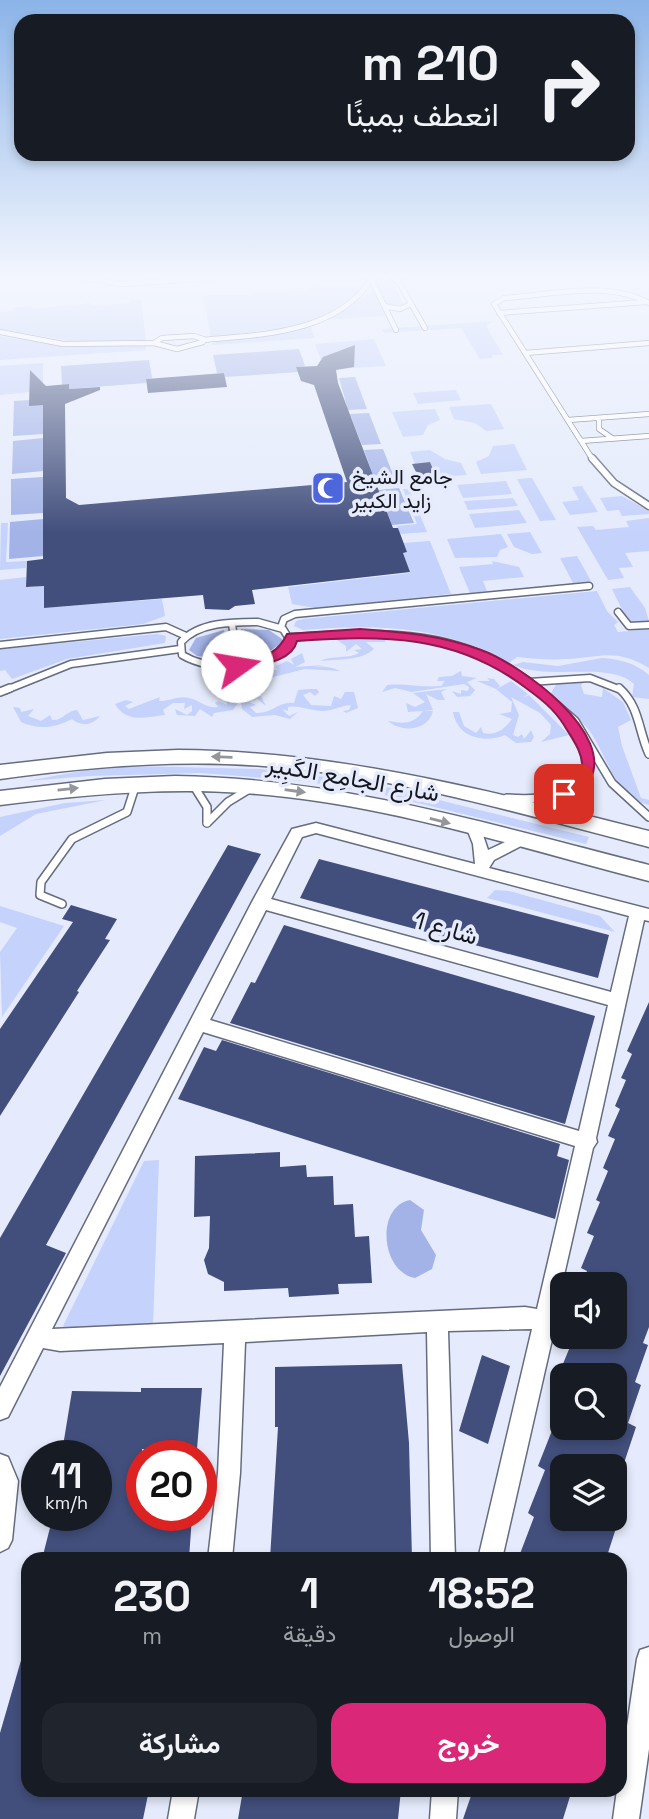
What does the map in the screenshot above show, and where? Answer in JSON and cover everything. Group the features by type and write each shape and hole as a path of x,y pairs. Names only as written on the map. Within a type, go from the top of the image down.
{"main road":[{"name":"شارع الجامِع الكَبِير","path":"0,772 88,760 186,756 288,762 391,777 649,839"},
{"path":"0,781 49,774 88,760"},
{"name":"شارع الجامِع الكَبِير","path":"0,798 136,784 253,786 374,804 649,873"}],"street":[{"path":"0,1409 297,833 307,828 481,867 644,913 619,1001 492,1552"},
{"path":"474,829 480,844 481,867"},
{"path":"481,867 502,847 518,841"},
{"name":"شارع 1","path":"260,902 619,1001"},
{"path":"197,1023 588,1142"},
{"path":"36,1336 60,1341 525,1317 546,1322"},
{"path":"437,1322 443,1552"},
{"path":"221,1552 229,1473 235,1332"},
{"path":"0,1465 7,1481 0,1541"},
{"path":"626,1819 649,1659"},
{"path":"181,1819 185,1797"},
{"path":"443,1819 445,1797"}],"lane":[{"path":"531,363 606,476 649,506"},
{"path":"568,420 649,414"},
{"path":"599,418 599,429 612,438"},
{"path":"581,441 649,436"},
{"path":"281,627 284,619 295,614 589,586"},
{"path":"618,612 626,625 649,625"},
{"path":"232,623 237,666"},
{"path":"180,649 186,636 204,628 232,623 281,627 291,637 383,632 442,640 479,653 529,682 581,727 612,783 649,817"},
{"path":"0,645 166,627 178,630 186,636"},
{"path":"180,649 194,663 237,666 278,656 289,647 291,637"},
{"path":"0,692 71,664 180,649"},
{"path":"529,682 580,676 599,680 620,690 635,706 649,754"},
{"path":"479,796 541,798 564,794 580,785 589,771 588,757 563,712"},
{"path":"192,783 204,800 207,823 228,802 253,786"},
{"path":"62,904 40,895 41,882 72,839 127,811 136,784"}],"shaded area":[{"path":"43,363 43,386 29,392 0,395 0,366"},
{"path":"149,363 152,378 146,379 146,383 69,389 69,384 62,385 61,366"},
{"path":"215,363 304,363 305,366 297,367 298,372 225,377 224,373 217,373"},
{"path":"322,363 385,363 386,366 335,369"},
{"path":"355,377 367,409 348,410 339,378"},
{"path":"456,390 461,400 418,404 413,393"},
{"path":"29,400 43,405 43,434 13,436 14,401"},
{"path":"491,404 504,429 486,431 475,423 454,419 449,407"},
{"path":"435,409 440,420 428,425 423,435 403,437 392,412"},
{"path":"369,413 381,444 362,445 350,414"},
{"path":"43,438 43,471 12,474 13,441"},
{"path":"514,444 527,470 481,474 476,462 489,456 493,446"},
{"path":"383,449 396,482 376,484 364,450"},
{"path":"430,450 445,459 461,463 467,475 437,477 430,462 415,464 410,452"},
{"path":"43,477 43,513 11,515 11,479"},
{"path":"532,478 556,520 540,521 517,479"},
{"path":"506,481 512,494 463,498 457,485"},
{"path":"582,486 598,512 570,515 562,502 579,500 572,487"},
{"path":"399,488 414,523 392,525 379,490"},
{"path":"403,489 409,489 427,532 400,534 397,526 417,524"},
{"path":"622,496 649,511 649,514 622,516 619,510 607,511 600,498"},
{"path":"513,498 518,506 468,510 464,501"},
{"path":"519,510 527,523 475,528 469,514"},
{"path":"649,518 649,551 625,553 633,567 619,568 624,578 608,580 577,527 593,526 596,530 629,527 626,521"},
{"path":"43,519 43,556 9,559 10,522"},
{"path":"1,523 8,523 6,562 27,561 26,568 0,570"},
{"path":"530,532 542,553 532,554 514,547 507,534"},
{"path":"501,534 508,547 500,550 497,557 455,558 447,539"},
{"path":"430,541 451,594 315,608 292,604 288,587 410,573 403,553 407,552 403,543"},
{"path":"577,556 591,581 573,583 560,558"},
{"path":"492,561 519,567 524,577 483,581 487,591 470,593 459,567 493,564"},
{"path":"26,577 27,587 44,586 44,608 162,599 165,616 143,624 0,639 0,580"},
{"path":"630,587 645,608 649,621 627,620 612,589"},
{"path":"597,591 607,611 618,622 614,625 618,632 649,629 649,668 627,658 609,655 561,659 517,657 509,663 484,650 434,634 357,627 303,630 294,626 296,621 303,619"},
{"path":"241,629 269,630 282,639 282,643 265,654 246,657"},
{"path":"224,630 227,659 197,656 189,650 196,638"},
{"path":"157,634 166,636 165,643 67,659 12,679 5,670 0,671 0,649"},
{"path":"387,638 385,642 366,642 374,649 362,656 320,661 355,655 359,653 354,650 362,649 356,644 346,652 346,646 337,640"},
{"path":"302,653 305,662 295,667 324,665 312,667 340,671 305,669 269,678 262,676 266,674 263,671 265,669 277,670 276,666 287,661 294,665 291,659"},
{"path":"602,658 627,662 649,675 649,699 632,697 634,684 623,677 595,672 544,671 513,665 523,662 558,666"},
{"path":"461,671 462,676 477,678 467,682 475,690 470,696 457,697 452,691 461,694 461,690 468,691 469,687 464,684 412,692 395,688 382,692 387,685 441,686 445,681 437,681 439,677 452,676"},
{"path":"487,678 494,679 500,686 497,689 511,681 528,694 524,697 529,695 569,735 541,742 550,734 551,725 540,713 511,697 519,715 513,735 518,737 522,734 524,739 531,730 534,737 531,742 516,743 505,735 489,739 466,733 456,721 453,712 459,712 464,726 476,733 481,727 483,733 496,733 512,719 499,714 511,712 512,702 496,689 477,681 490,681"},
{"path":"586,680 581,685 584,694 602,697 603,688 623,702 631,720 618,727 622,746 641,798 649,800 649,805 637,801 620,785 591,733 551,693 557,683"},
{"path":"317,689 319,692 315,696 310,692 303,695 311,705 331,706 334,696 341,699 345,692 354,692 358,708 346,713 343,711 349,710 351,705 323,711 296,707 288,707 288,711 282,709 289,716 298,712 290,719 275,715 252,717 242,709 241,701 261,696 266,706 257,699 249,702 256,705 250,707 256,713 266,712 284,704 294,703 298,690"},
{"path":"447,689 441,692 445,700 438,700 426,694 433,710 408,712 406,703 415,707 425,702 413,693"},
{"path":"160,697 159,701 185,697 214,707 218,707 215,703 218,701 227,705 226,699 237,700 238,703 233,710 214,713 212,717 200,709 195,716 177,715 175,709 187,715 192,711 192,705 184,709 185,703 173,703 163,710 165,715 144,718 131,717 115,704 126,700 133,702 125,706 129,709"},
{"path":"13,707 20,708 21,712 34,709 28,716 41,721 50,715 52,720 59,719 77,710 83,720 100,716 87,724 72,719 41,727 21,722"},
{"path":"423,711 433,711 426,723 414,728 400,727 388,721 411,721"},
{"path":"136,766 260,769 366,782 589,837 586,844 389,796 304,781 200,773 27,781 97,768"},
{"path":"106,800 36,814 0,836 0,817 65,803"},
{"path":"495,890 509,891 600,916 615,932 487,898"},
{"path":"0,906 64,926 2,1017 0,952 17,928 0,922"},
{"path":"159,1160 153,1326 70,1332 63,1326 144,1161"},
{"path":"410,1200 424,1210 421,1230 436,1255 432,1269 415,1278 404,1273 395,1264 389,1253 387,1239 391,1214 399,1205"}],"building":[{"name":"جامع الشيخ زايد الكبير","path":"319,363 354,363 354,367 336,370 338,383 393,528 398,528 407,552 403,553 410,572 252,590 255,604 235,606 229,610 205,609 203,595 44,608 44,586 26,587 27,561 43,559 43,405 29,406 30,370 46,386 69,384 69,389 100,387 100,390 65,404 66,498 79,505 347,482 314,385 301,381 296,367 317,366"},
{"path":"224,373 227,387 148,393 146,379"},
{"path":"430,462 436,476 419,478 412,464"},
{"path":"228,845 261,854 46,1245 66,1253 0,1376 0,1238"},
{"path":"319,859 609,935 598,978 300,898"},
{"path":"71,905 117,919 105,939 110,940 0,1116 0,1029 73,922 62,919"},
{"path":"284,925 595,1016 565,1124 230,1023 251,982 255,983"},
{"path":"649,1002 649,1327 643,1343 648,1345 635,1382 641,1385 628,1423 636,1427 627,1454 550,1454 550,1531 615,1531 608,1552 521,1552 534,1517 528,1513 545,1470 538,1466 550,1436 550,1440 627,1440 627,1363 563,1363 569,1349 627,1349 627,1272 587,1272 581,1268 594,1236 587,1233 600,1202 596,1200 608,1171 603,1168 615,1139 608,1136 620,1109 615,1106 626,1080 621,1078 632,1054 627,1051"},
{"path":"222,1040 560,1144 557,1156 569,1160 555,1219 178,1099 204,1047 216,1051"},
{"path":"280,1152 280,1167 306,1165 307,1177 333,1176 334,1205 353,1204 355,1237 369,1236 372,1283 338,1284 339,1294 289,1297 288,1288 224,1291 224,1282 208,1274 204,1260 209,1248 210,1216 194,1217 195,1156"},
{"path":"482,1355 510,1366 488,1444 459,1431"},
{"path":"402,1364 409,1443 412,1552 270,1552 278,1427 275,1427 275,1367"},
{"path":"141,1388 202,1388 198,1440 126,1440 126,1531 191,1531 189,1552 44,1552 49,1531 112,1531 112,1440 64,1440 72,1391 141,1392"},
{"path":"21,1660 21,1797 148,1797 143,1819 0,1819 0,1733"},
{"path":"242,1797 400,1797 398,1819 238,1819"},
{"path":"471,1797 570,1797 563,1819 463,1819"}],"place":[{"name":"جامع الشيخ زايد الكبير","path":"328,488"}],"route":[{"path":"237,666 278,656 289,647 291,637 360,632 383,632 442,640 479,653 517,674 548,697 563,712 580,740 588,757 589,771 580,785 564,794"}]}
